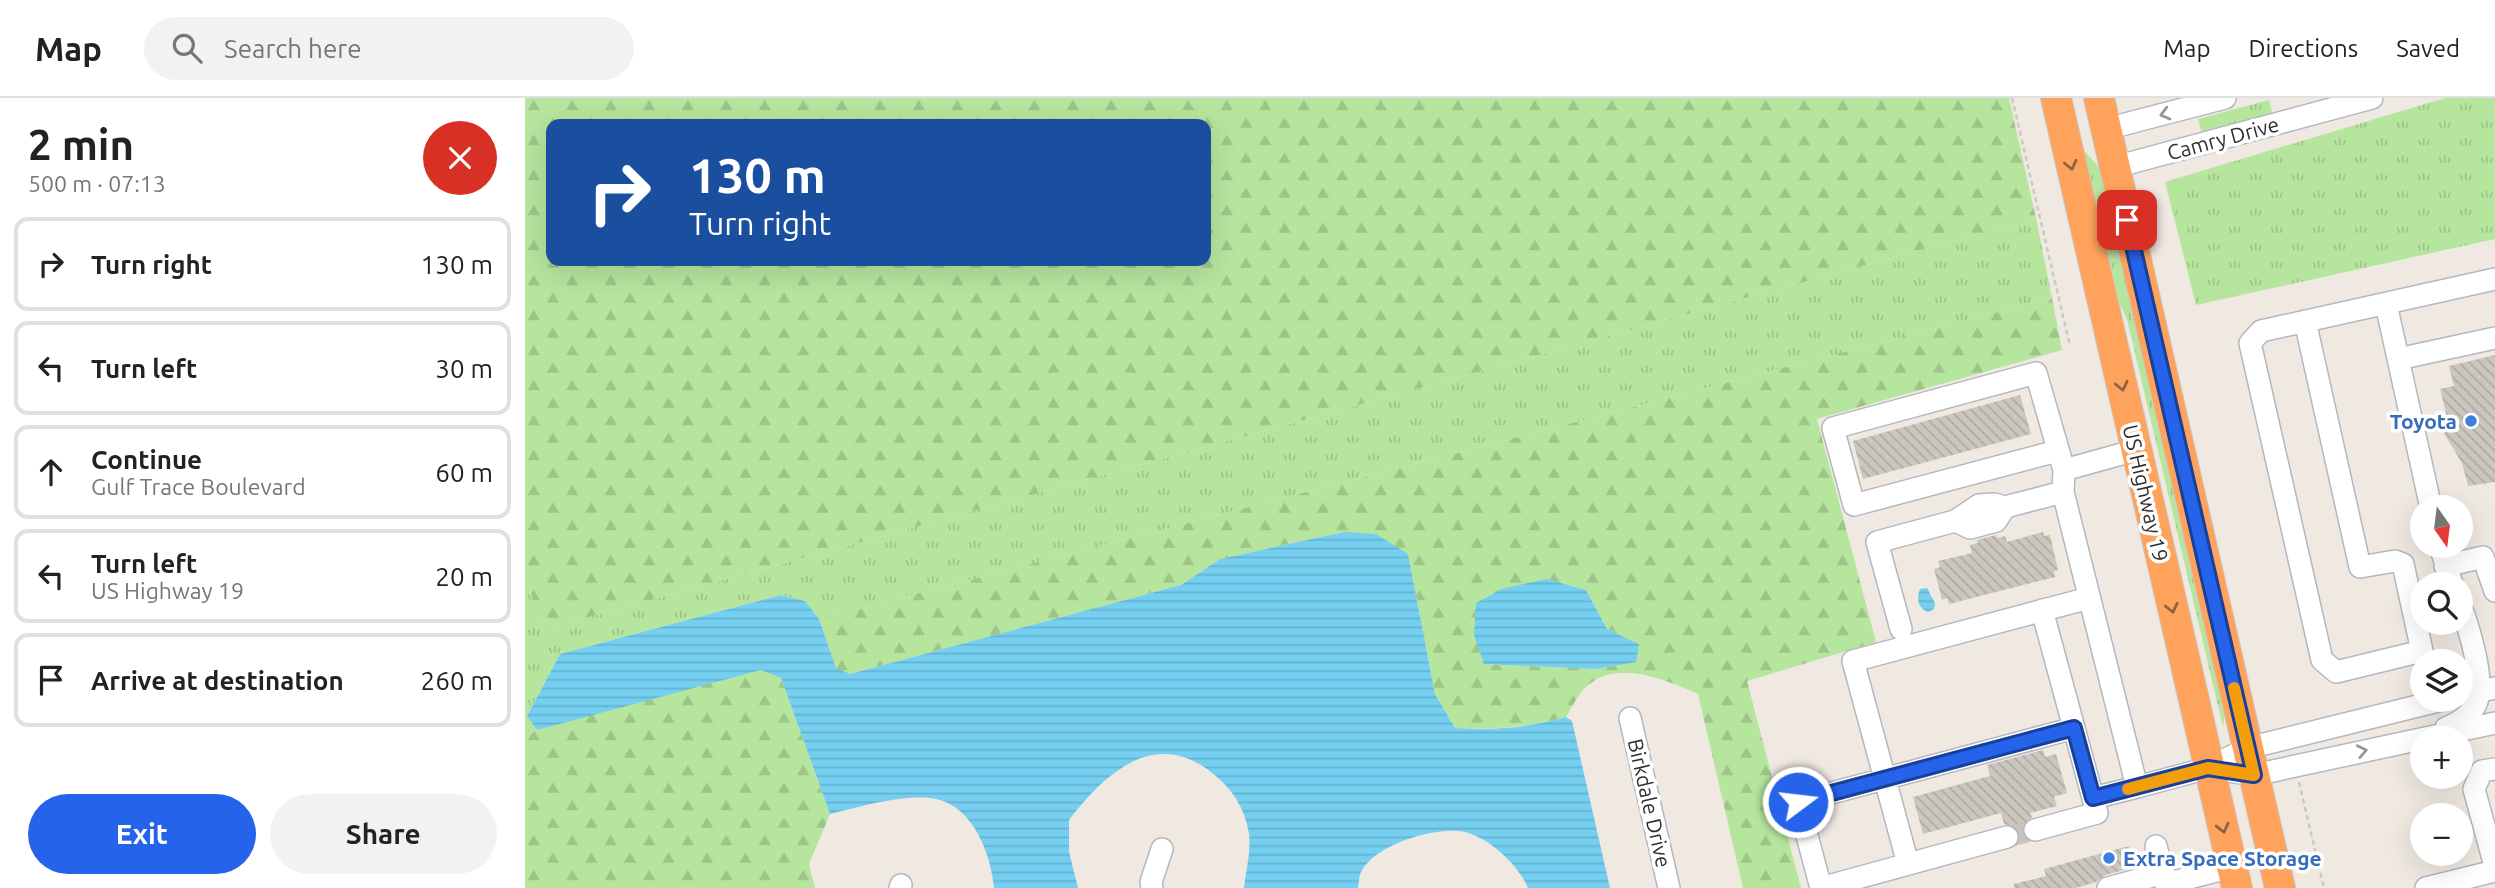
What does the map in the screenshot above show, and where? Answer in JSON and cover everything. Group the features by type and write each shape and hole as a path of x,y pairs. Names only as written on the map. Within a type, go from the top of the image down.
{"highway":[{"name":"US Highway 19","path":"2056,98 2235,877"},
{"path":"2074,98 2090,147 2098,157 2115,167"},
{"name":"US Highway 19","path":"2099,98 2280,888"}],"street":[{"name":"Camry Drive","path":"2106,129 2225,98"},
{"name":"Camry Drive","path":"2115,167 2304,107 2372,98"},
{"path":"2305,321 2360,567 2395,561 2403,564 2422,651 2336,672 2322,660 2250,342 2261,331 2305,321 2386,304 2495,278"},
{"path":"2386,304 2428,495"},
{"path":"2398,359 2495,338"},
{"path":"2136,450 2060,460 1854,505 1833,428 2036,373 2060,460 2063,492 2137,787"},
{"path":"1901,629 1877,542 1955,521 1979,505 1994,504 2005,507 2063,492"},
{"path":"2446,566 2489,556 2495,591"},
{"path":"1907,864 1853,661 2089,598"},
{"path":"2035,830 2097,813 2042,610"},
{"path":"2450,726 2457,723 2476,705 2478,691 2475,654 2469,635"},
{"path":"2093,798 2208,768 2251,762 2410,710"},
{"name":"Birkdale Drive","path":"1630,718 1669,888"},
{"path":"2473,728 2495,723"},
{"path":"2007,837 1821,888 1798,802 2074,728"},
{"path":"2251,762 2296,766 2410,741"},
{"path":"2426,888 2495,868 2474,789 2483,771 2495,769"},
{"path":"2156,846 2166,882"},
{"path":"1152,888 1151,882 1162,849"},
{"path":"2108,888 2235,877"}],"path":[{"path":"2012,98 2070,346"},
{"path":"2296,766 2324,888"}],"green space":[{"path":"525,98 2009,98 2036,218 553,627 540,618 525,563"},
{"path":"2445,98 2495,98 2495,239 2196,305 2165,182"},
{"path":"2269,100 2273,116 2202,135 2198,119"},
{"path":"2081,147 2100,168 2225,714 2223,727 2127,319 2112,289"},
{"path":"2036,218 2052,298 819,619 805,601 781,595 560,654 527,716 537,730 525,738 525,563 539,617 553,627"},
{"path":"2052,298 2062,350 1817,419 1876,642 1747,681 1801,888 1743,888 1698,694 1640,674 1610,674 1596,679 1584,689 1566,717 1511,727 1455,728 1435,694 1408,554 1344,532 1220,559 1181,585 850,674 836,669 819,619","holes":["1586,590 1607,629 1639,644 1595,669 1484,664"]},
{"path":"761,670 781,678 830,814 809,864 815,888 525,888 525,738 537,730 582,716"}],"water":[{"path":"1344,532 1376,534 1408,554 1435,694 1455,728 1511,727 1566,717 1572,721 1610,888 1528,888 1517,869 1490,844 1469,833 1447,831 1434,832 1390,846 1368,862 1361,872 1358,888 1244,888 1249,834 1236,799 1211,772 1190,760 1170,754 1151,755 1132,762 1115,773 1098,786 1069,820 1069,852 1078,888 994,888 989,861 978,834 961,812 949,804 936,799 911,798 830,814 781,678 761,670 537,730 527,716 560,654 781,595 805,601 819,619 836,668 850,674 1181,585 1220,559"},
{"path":"1546,579 1586,590 1607,629 1639,644 1636,662 1595,669 1484,664 1474,635 1476,603 1502,589"},
{"path":"1927,588 1935,603 1934,609 1928,612 1920,606 1918,600 1920,589"}],"building":[{"name":"Toyota","path":"2495,355 2495,482 2468,486 2462,463 2445,435 2442,420 2448,421 2440,389 2454,386 2449,366"},
{"path":"2020,395 2031,434 1863,479 1853,441"},
{"path":"2043,532 2044,536 2050,535 2058,570 2054,571 2055,577 1949,604 1947,598 1942,600 1934,569 1940,567 1938,561 1972,553 1970,545 1978,543 1977,540 1996,535 1997,538 2005,536 2007,542"},
{"path":"2043,750 2045,757 2056,754 2067,793 2054,797 2057,806 2030,813 2032,817 2022,827 2024,837 2020,839 2016,827 2004,824 2001,813 1923,834 1913,797 1990,776 1987,765"},
{"name":"Extra Space Storage","path":"2129,846 2135,867 2105,875 2096,882 2076,888 2014,888 2014,884 2046,876 2044,869"}],"tunnel":[{"path":"2007,837 2035,830"}],"slow traffic":[{"path":"2128,789 2208,768 2254,775 2234,688"}],"place":[{"name":"Toyota","path":"2471,421"},
{"name":"Extra Space Storage","path":"2109,858"}],"route":[{"path":"1798,802 2074,728 2093,798 2208,768 2254,775 2127,220"}]}
